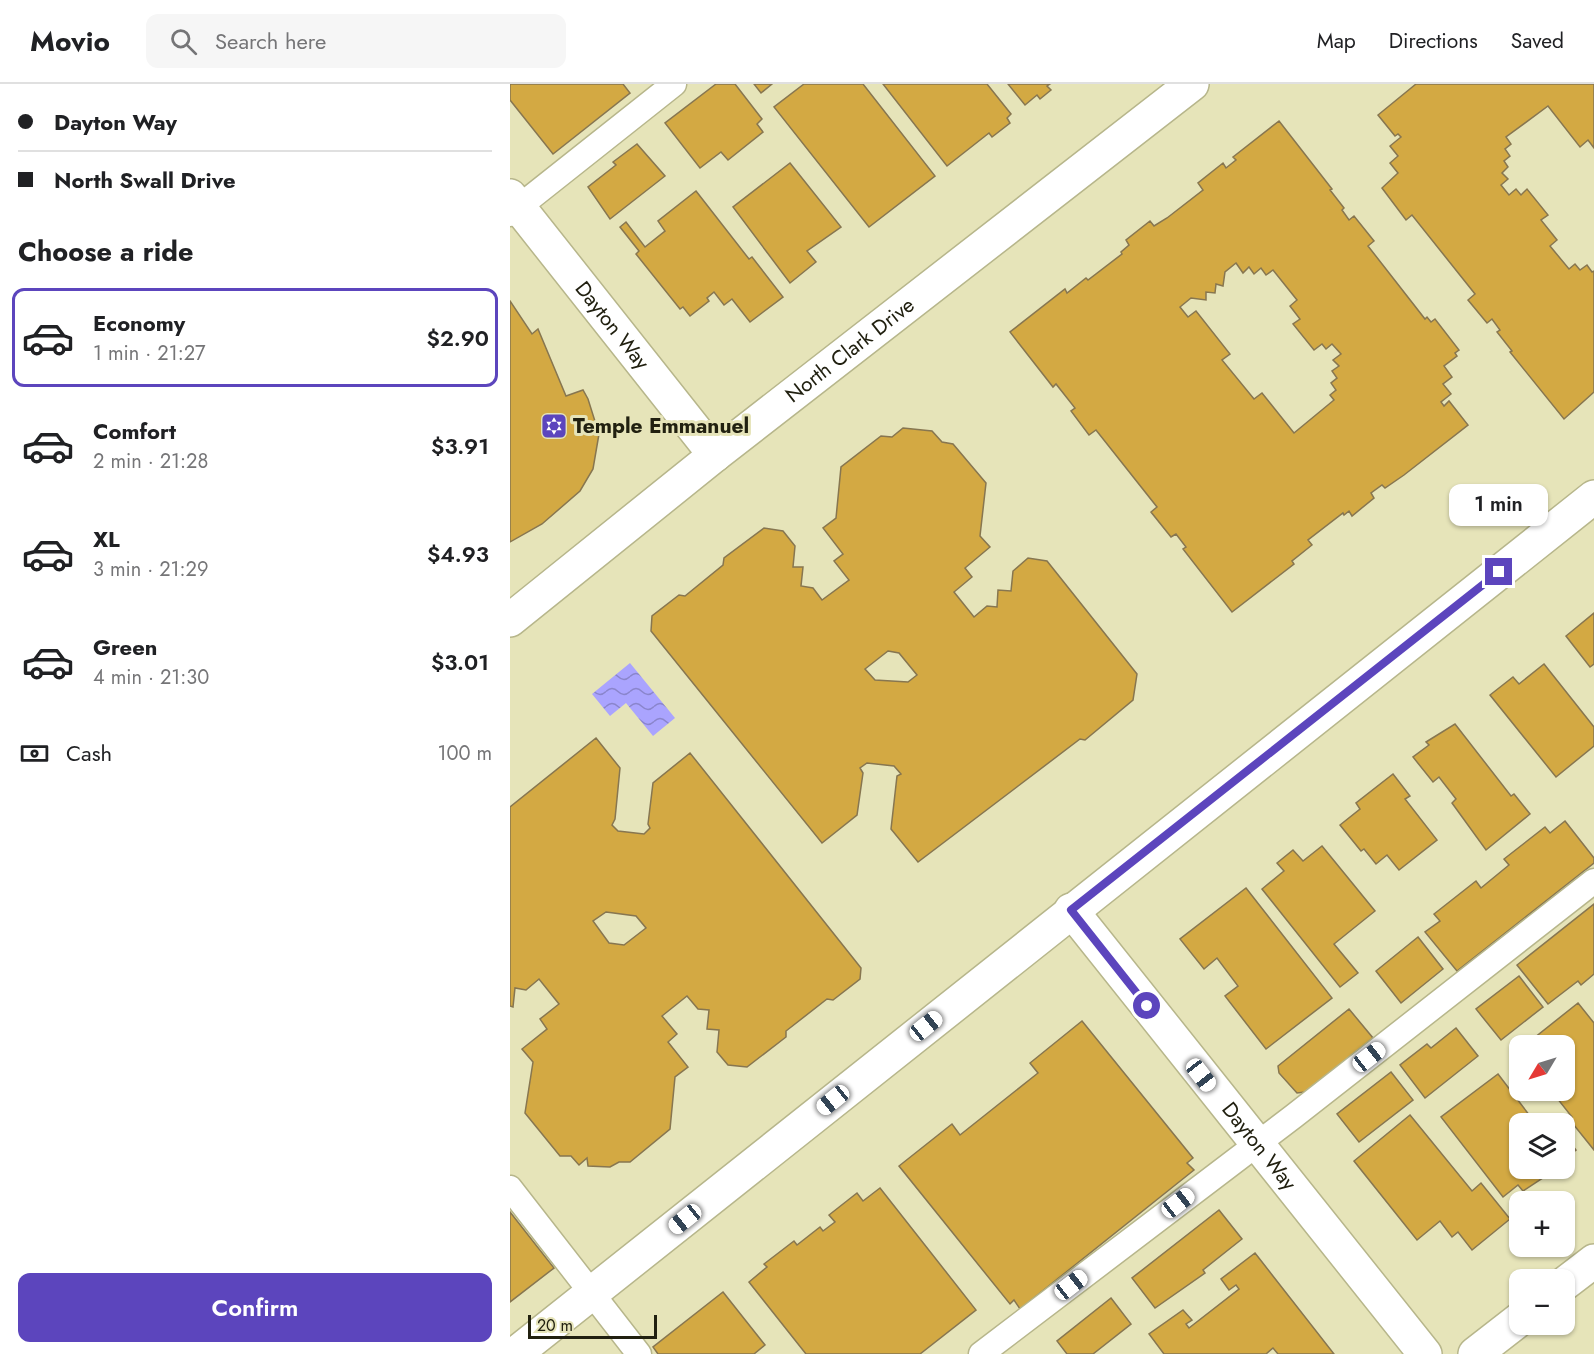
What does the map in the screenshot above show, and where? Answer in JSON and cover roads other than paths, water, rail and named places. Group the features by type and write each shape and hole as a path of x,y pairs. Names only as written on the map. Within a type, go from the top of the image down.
{"street":[{"name":"North Clark Drive","path":"510,620 715,455 1192,84"},
{"name":"Dayton Way","path":"513,206 715,455"},
{"path":"515,1354 1071,910 1594,497"},
{"name":"Dayton Way","path":"1071,910 1425,1354"},
{"path":"1575,1276 1594,1261"},
{"path":"1475,1354 1509,1328"}],"lane":[{"path":"513,206 674,84"},
{"path":"981,1354 1594,881"},
{"path":"510,1188 639,1354"}],"water":[{"path":"630,663 675,718 653,736 626,703 610,716 592,694"}],"place":[{"name":"Temple Emmanuel","path":"554,426"}]}
